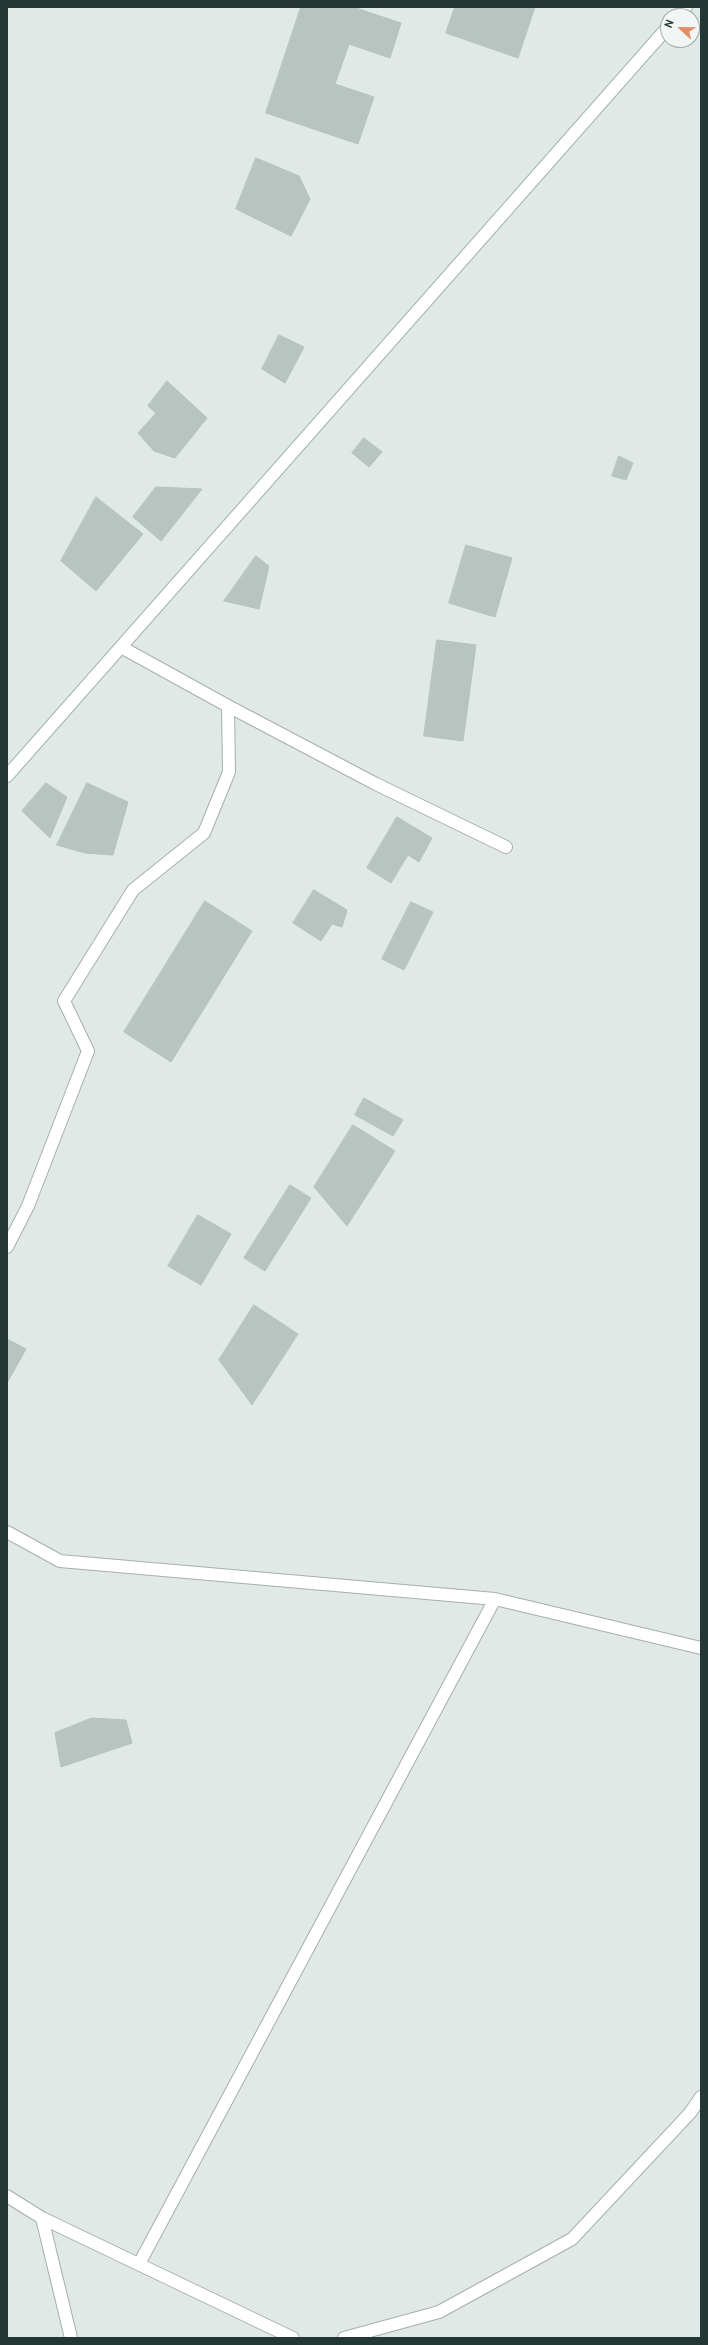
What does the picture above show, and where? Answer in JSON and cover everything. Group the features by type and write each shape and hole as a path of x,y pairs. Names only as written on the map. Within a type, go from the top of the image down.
{"street":[{"path":"7,776 660,36"},
{"path":"121,647 228,706 376,784 506,847"},
{"path":"7,1247 28,1206 88,1051 64,1001 133,890 204,833 229,772 228,706"},
{"path":"7,1532 60,1561 495,1599 701,1648"},
{"path":"139,2264 495,1599"},
{"path":"344,2338 439,2312 572,2239 690,2113 701,2097"},
{"path":"7,2196 42,2218 294,2338"},
{"path":"42,2218 71,2338"}],"building":[{"path":"301,7 353,7 401,23 390,58 349,44 335,84 374,97 358,144 266,113"},
{"path":"455,7 535,7 518,58 446,33"},
{"path":"256,158 299,176 310,199 291,236 236,209"},
{"path":"279,335 304,347 285,383 262,369"},
{"path":"167,381 207,418 175,458 154,451 138,433 156,413 148,406"},
{"path":"364,438 382,452 369,467 352,453"},
{"path":"619,456 633,463 626,480 612,476"},
{"path":"156,487 202,489 161,541 133,517"},
{"path":"96,497 143,534 96,591 61,561"},
{"path":"466,545 512,558 495,617 449,603"},
{"path":"256,556 269,566 259,609 224,601"},
{"path":"437,640 476,645 463,741 424,736"},
{"path":"46,783 67,797 50,838 22,811"},
{"path":"87,783 128,802 113,855 85,853 57,845"},
{"path":"397,817 432,838 419,862 408,855 391,883 367,868"},
{"path":"314,890 347,910 342,927 332,924 321,941 293,923"},
{"path":"205,901 252,931 171,1062 124,1032"},
{"path":"411,902 433,912 404,970 382,959"},
{"path":"364,1098 403,1120 393,1136 355,1115"},
{"path":"353,1125 395,1151 347,1226 314,1187"},
{"path":"290,1185 311,1198 265,1271 244,1258"},
{"path":"198,1215 231,1234 201,1285 168,1266"},
{"path":"254,1305 298,1334 252,1405 219,1360"},
{"path":"7,1339 26,1349 7,1383"},
{"path":"92,1718 126,1720 132,1743 61,1767 55,1733"}]}
